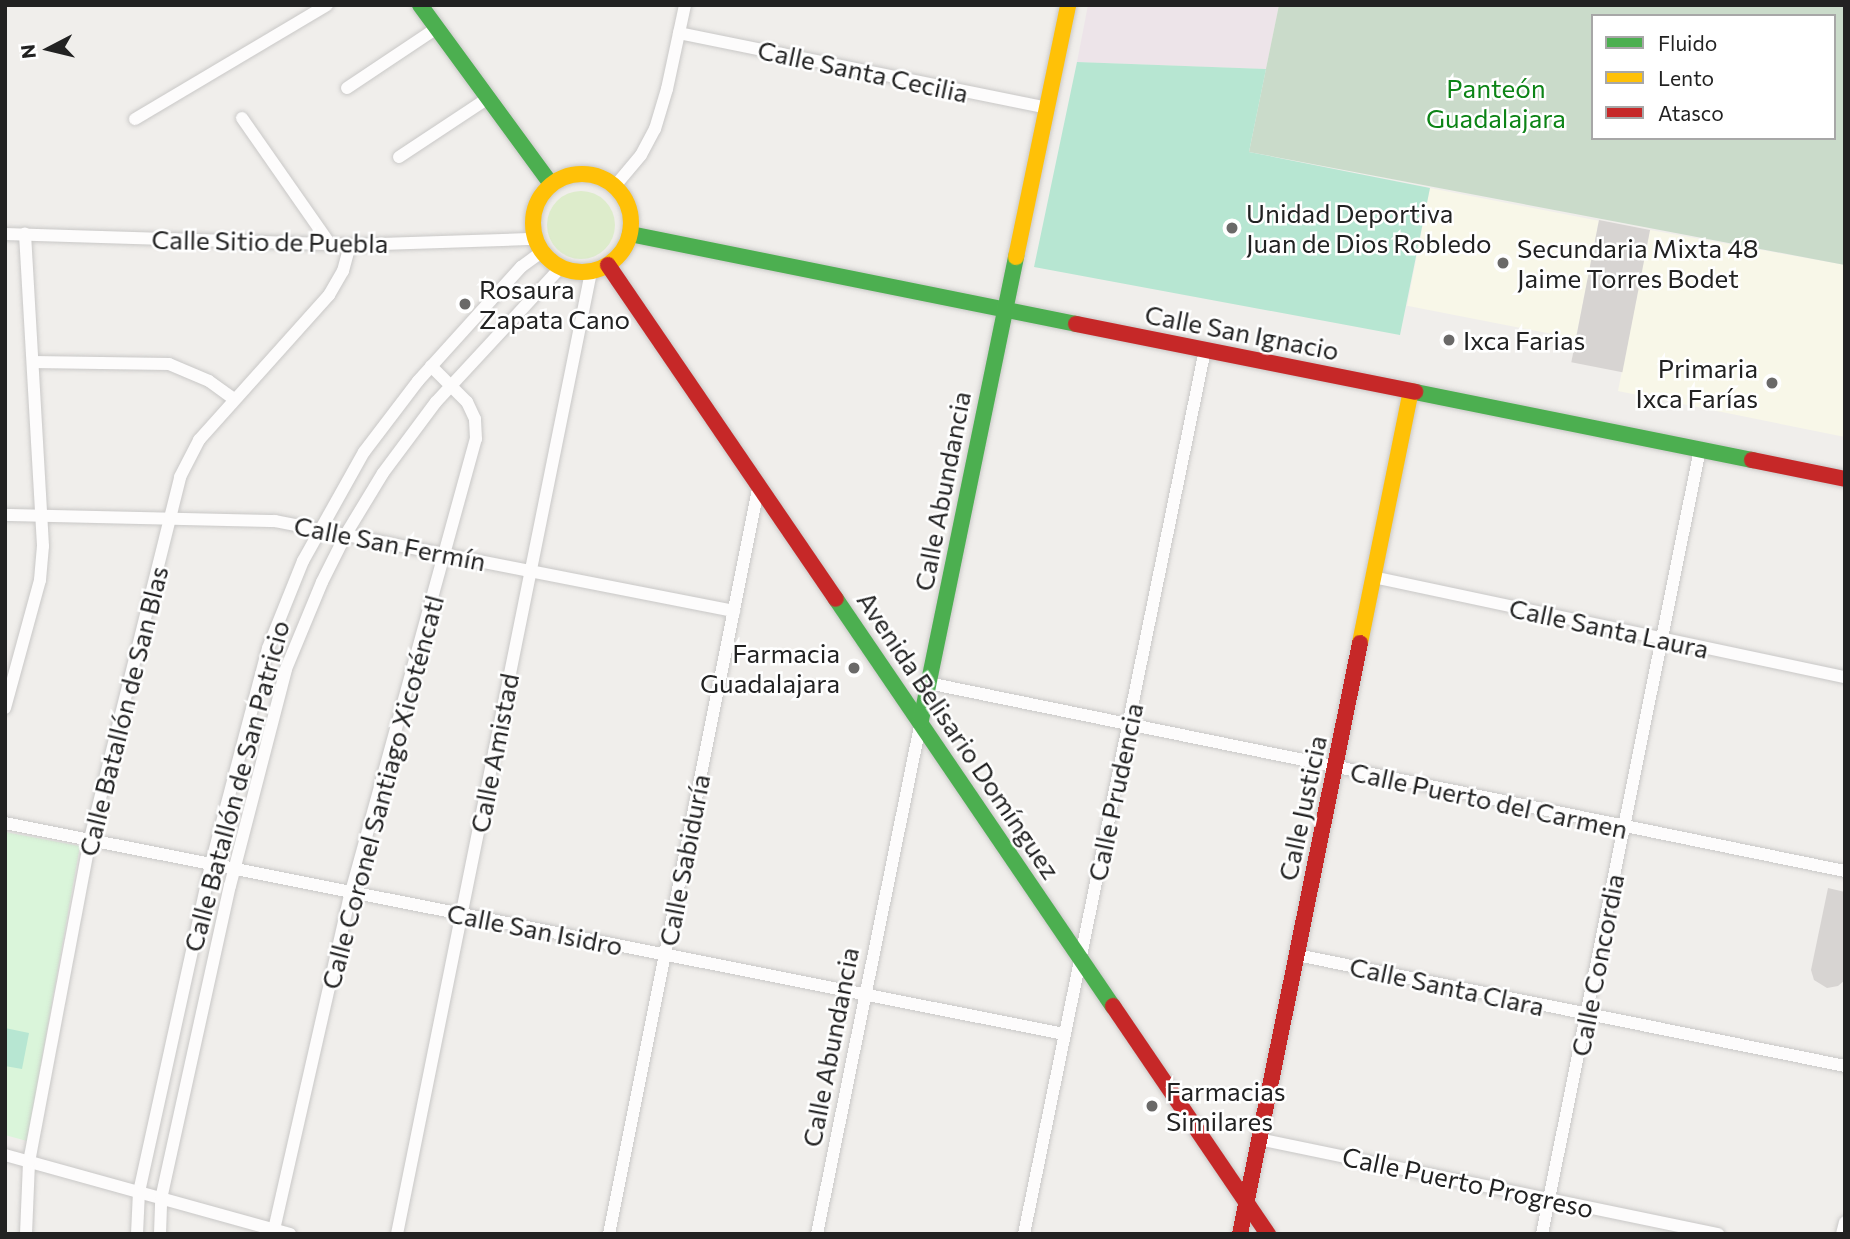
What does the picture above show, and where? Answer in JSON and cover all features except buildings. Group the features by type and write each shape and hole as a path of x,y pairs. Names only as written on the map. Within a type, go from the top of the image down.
{"street":[{"path":"135,119 327,5"},
{"path":"420,5 551,184"},
{"path":"615,186 641,155 652,136 667,89 685,5"},
{"name":"Calle Abundancia","path":"817,1234 1068,5"},
{"path":"347,88 437,28"},
{"name":"Calle Santa Cecilia","path":"679,33 1046,108"},
{"path":"399,157 488,98"},
{"path":"242,118 330,244"},
{"path":"586,174 615,186 628,208 630,234 618,257 608,265 591,272 560,268 538,245 533,213 538,200 551,184 570,175 586,174"},
{"name":"Calle Sitio de Puebla","path":"5,234 350,245 521,242 538,245"},
{"path":"5,708 40,580 42,515 25,234"},
{"name":"Calle San Ignacio","path":"630,234 1845,479"},
{"name":"Calle Batallón de San Blas","path":"26,1234 29,1162 90,839 180,477 190,456 234,399 329,295 343,271 350,245"},
{"name":"Calle Batallón de San Patricio","path":"137,1234 139,1192 211,864 268,649 319,528 364,452 431,366 538,245"},
{"name":"Avenida Belisario Domínguez","path":"608,265 921,720 1268,1234"},
{"name":"Calle Batallón de San Patricio","path":"160,1234 161,1199 234,869 286,669 322,582 346,534 383,473 451,386 560,268"},
{"name":"Calle Amistad","path":"397,1234 591,272"},
{"name":"Calle Prudencia","path":"1024,1234 1205,350"},
{"path":"33,362 169,364 209,381 234,399"},
{"name":"Calle Coronel Santiago Xicoténcatl","path":"274,1232 351,892 477,439 472,410 431,366"},
{"name":"Calle Justicia","path":"1240,1234 1411,391"},
{"name":"Calle Concordia","path":"1542,1234 1700,449"},
{"name":"Calle Sabiduría","path":"609,1234 759,485"},
{"name":"Calle San Fermín","path":"5,515 170,517 275,522 319,528 734,611"},
{"name":"Calle Santa Laura","path":"1374,577 1845,677"},
{"name":"Calle Puerto del Carmen","path":"928,683 1845,871"},
{"name":"Calle San Isidro","path":"5,823 1064,1034"},
{"name":"Calle Santa Clara","path":"1297,955 1845,1066"},
{"name":"Calle Puerto Progreso","path":"1259,1139 1718,1234"},
{"path":"5,1155 274,1232 290,1234"},
{"path":"1842,1234 1845,1222"}],"shaded area":[{"path":"1088,5 1279,5 1266,69 1077,62"},
{"name":"Secundaria Mixta 48 Jaime Torres Bodet","path":"1430,188 1599,221 1576,339 1407,306"},
{"path":"1650,230 1845,265 1845,437 1618,391"}],"green space":[{"name":"Panteón Guadalajara","path":"1279,5 1845,5 1845,265 1249,152"},
{"name":"Unidad Deportiva Juan de Dios Robledo","path":"1077,62 1266,69 1249,152 1430,188 1400,335 1034,267"},
{"path":"581,191 594,194 605,201 612,212 615,225 612,238 605,249 594,256 581,259 568,256 557,249 550,238 547,225 550,212 557,201 568,194"},
{"path":"5,832 80,846 27,1141 5,1135"},
{"path":"5,1028 29,1033 22,1069 5,1066"}],"traffic: fast":[{"path":"420,5 551,184"},
{"path":"630,234 1076,324"},
{"path":"921,720 1016,257"},
{"path":"1415,392 1752,460"},
{"path":"836,599 1113,1006"}],"traffic: slow":[{"path":"1016,257 1068,5"},
{"path":"582,174 601,178 617,188 627,204 631,223 627,242 617,258 601,268 582,272 563,268 547,258 537,242 533,223 537,204 547,188 563,178 582,174"},
{"path":"1360,643 1411,391"}],"traffic: jam":[{"path":"608,265 836,599"},
{"path":"1076,324 1415,392"},
{"path":"1752,460 1845,479"},
{"path":"1240,1234 1360,643"},
{"path":"1113,1006 1268,1234"}],"place":[{"name":"Unidad Deportiva Juan de Dios Robledo","path":"1232,228"},
{"name":"Secundaria Mixta 48 Jaime Torres Bodet","path":"1503,263"},
{"name":"Rosaura Zapata Cano","path":"465,304"},
{"name":"Ixca Farias","path":"1449,340"},
{"name":"Primaria Ixca Farías","path":"1772,383"},
{"name":"Farmacia Guadalajara","path":"854,668"},
{"name":"Farmacias Similares","path":"1152,1106"}]}
